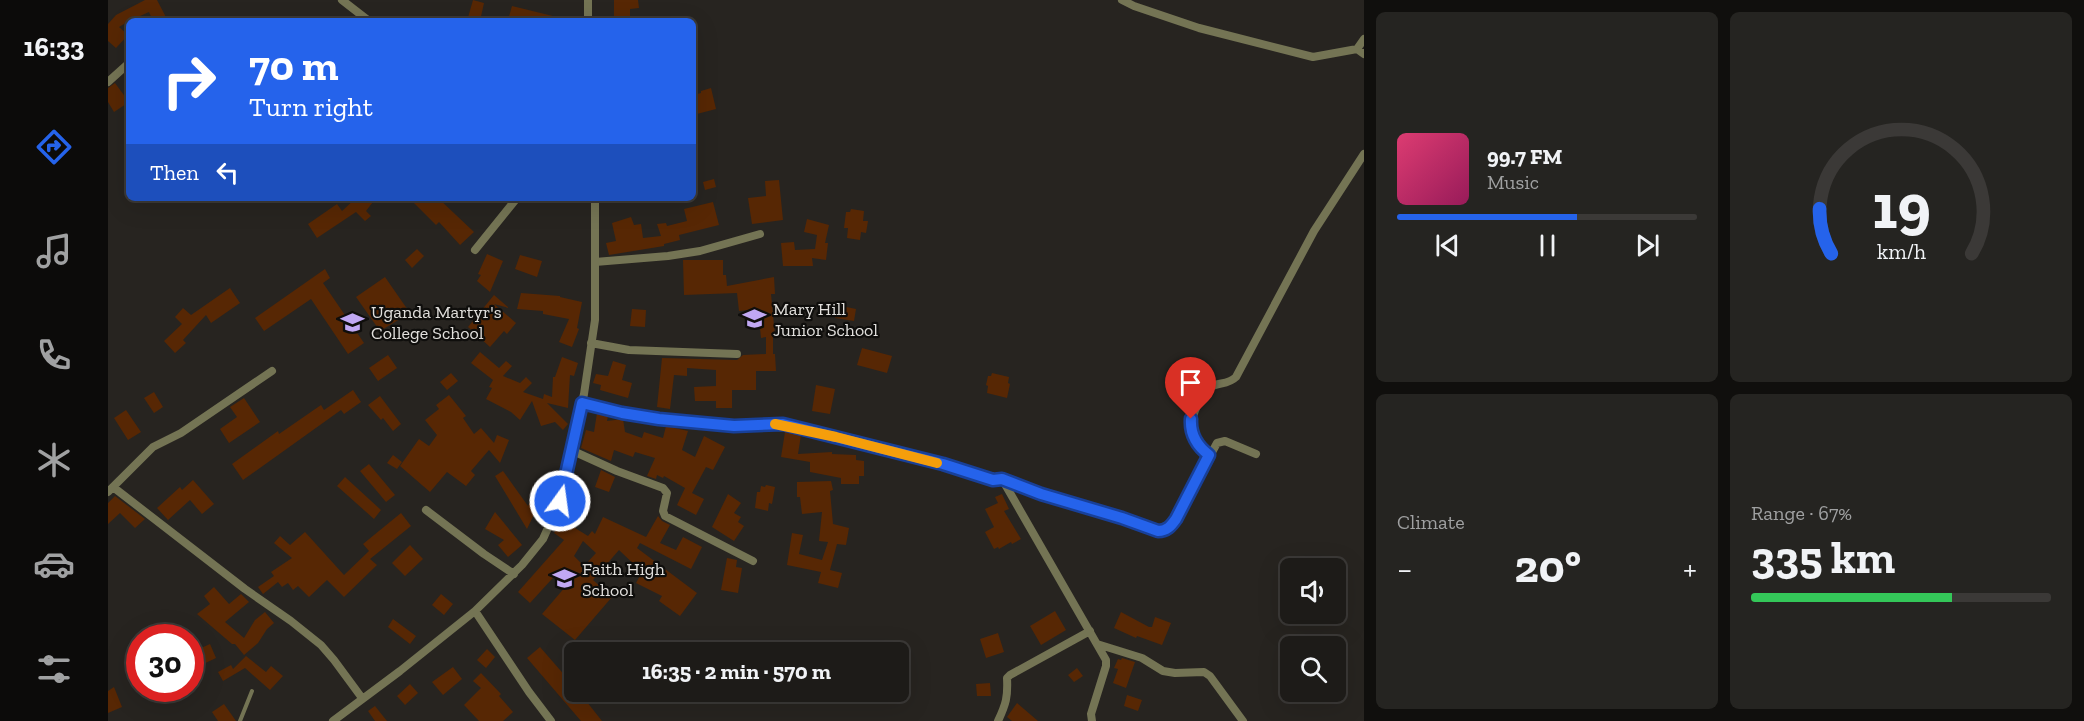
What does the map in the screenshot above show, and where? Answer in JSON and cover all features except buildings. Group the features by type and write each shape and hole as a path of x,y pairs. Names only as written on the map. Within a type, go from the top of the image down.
{"street":[{"path":"342,0 365,18"},
{"path":"588,0 588,18"},
{"path":"1122,0 1199,28 1313,57 1361,51 1364,39"},
{"path":"108,82 126,66"},
{"path":"1209,455 1196,442 1191,424 1191,419 1204,392 1236,377 1314,231 1364,154"},
{"path":"476,250 515,201"},
{"path":"333,721 362,698 368,697 475,611 514,574 543,539 560,501 573,451 595,320 595,201"},
{"path":"596,262 700,251 760,234"},
{"path":"591,343 629,350 737,354"},
{"path":"272,371 181,434 153,447 110,489 321,645 362,698"},
{"path":"582,403 659,419 734,426 783,424 943,464 993,480 1002,479 1041,494 1158,531 1163,531 1176,519 1217,443 1225,441 1256,454"},
{"path":"573,451 663,488 667,493 663,511 666,516 753,561"},
{"path":"1002,479 1104,656 1106,666 1091,714 1092,721"},
{"path":"426,510 514,574"},
{"path":"475,611 551,721"},
{"path":"998,721 1006,704 1007,678 1010,675 1090,631"},
{"path":"1097,644 1142,658 1163,671 1204,672 1210,676 1243,721"}],"lane":[{"path":"240,721 252,691"}],"slow traffic":[{"path":"775,424 783,424 937,463"}],"place":[{"name":"Mary Hill Junior School","path":"755,319"},
{"name":"Uganda Martyr's College School","path":"353,322"},
{"name":"Faith High School","path":"564,579"}],"route":[{"path":"560,501 582,403 659,419 734,426 783,424 943,464 993,480 1002,479 1041,494 1163,531 1176,519 1209,455 1196,442 1192,433 1191,419"}]}
